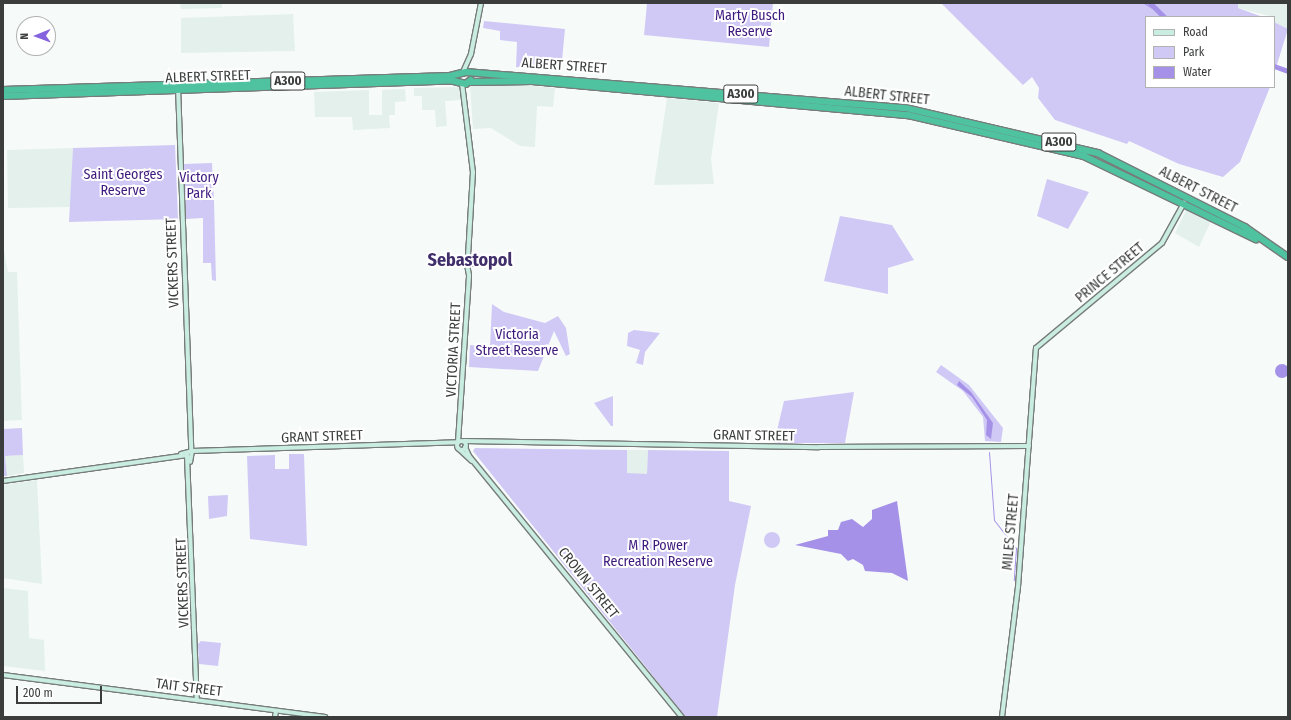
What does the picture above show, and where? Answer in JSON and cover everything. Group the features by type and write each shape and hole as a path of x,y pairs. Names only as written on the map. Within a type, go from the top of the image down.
{"highway":[{"name":"ALBERT STREET","path":"3,96 462,73 557,77 906,108 1098,153 1206,206 1288,257"},
{"path":"462,73 462,83"},
{"path":"469,83 470,74"},
{"name":"ALBERT STREET","path":"3,90 178,88 450,80 462,83 532,81 908,115 1084,156 1273,247"},
{"path":"1011,138 1012,132"}],"street":[{"path":"470,74 471,54 481,3"},
{"path":"462,73 471,54"},
{"path":"462,83 466,101 473,172 471,246 473,257 468,257 471,246"},
{"path":"466,101 469,83"},
{"name":"VICKERS STREET","path":"178,88 197,700"},
{"name":"PRINCE STREET","path":"1036,348 1165,240 1184,203"},
{"name":"VICTORIA STREET","path":"458,448 461,426 469,275 467,263 468,257"},
{"name":"VICTORIA STREET","path":"469,275 473,264 473,257"},
{"path":"467,263 473,264"},
{"name":"MILES STREET","path":"1002,717 1029,446 1036,348"},
{"name":"VICTORIA STREET","path":"461,426 465,447"},
{"name":"GRANT STREET","path":"3,481 189,453 444,445 464,441 478,444 1029,446"},
{"name":"GRANT STREET","path":"444,445 458,448 478,444"},
{"name":"CROWN STREET","path":"465,447 475,463 682,717"},
{"name":"CROWN STREET","path":"458,448 475,463"},
{"name":"TAIT STREET","path":"3,675 325,717"},
{"path":"275,717 276,711"}],"shaded area":[{"path":"180,3 222,3 222,8 181,9"},
{"path":"1238,3 1288,3 1288,29 1275,22 1275,16 1238,8"},
{"path":"293,14 295,51 181,53 181,18"},
{"path":"522,85 555,88 553,107 537,106 535,147 520,146 491,128 473,129 470,86"},
{"path":"460,87 462,100 445,101 447,126 436,127 435,110 422,110 422,96 414,96 414,88"},
{"path":"405,89 406,101 395,102 395,115 389,115 390,128 353,130 352,117 315,117 314,92 369,90 369,115 382,115 382,90"},
{"path":"667,98 719,103 711,159 714,184 654,185"},
{"path":"73,148 71,207 8,208 7,150"},
{"path":"1187,208 1211,221 1199,247 1175,233"},
{"path":"3,245 8,272 17,272 22,420 3,421"},
{"path":"627,450 648,450 647,474 627,474"},
{"path":"23,455 24,473 7,476 5,456"},
{"path":"37,480 42,584 3,578 3,485"},
{"path":"3,588 28,591 29,638 44,640 45,671 3,666"}],"green space":[{"name":"Marty Busch Reserve","path":"647,3 773,3 769,47 644,35"},
{"path":"941,3 1238,3 1238,8 1260,16 1145,16 1145,88 1270,88 1240,162 1223,177 1179,164 1129,141 1127,144 1055,120 1038,98 1039,88 1032,77 1023,85"},
{"path":"484,21 565,29 561,71 516,67 517,42 500,40 500,31 483,28"},
{"path":"1275,22 1288,29 1275,71"},
{"name":"Saint Georges Reserve","path":"175,145 178,219 69,222 73,148"},
{"name":"Victory Park","path":"212,163 216,281 212,280 211,263 203,263 203,218 186,219 184,164"},
{"path":"1047,179 1089,192 1068,229 1037,216"},
{"path":"840,216 892,225 914,260 888,268 888,294 824,281"},
{"name":"Victoria Street Reserve","path":"492,304 504,312 545,323 558,316 566,328 570,354 566,356 554,331 538,371 469,367 470,345 490,347"},
{"path":"634,330 660,333 645,352 643,365 636,363 640,350 627,346 628,333"},
{"path":"941,365 969,385 1003,428 1001,442 985,441 983,417 963,391 936,372"},
{"path":"854,392 845,443 774,443 784,401"},
{"path":"613,396 613,426 611,426 594,403"},
{"path":"22,428 23,455 5,456 7,476 3,476 3,429"},
{"name":"M R Power Recreation Reserve","path":"475,448 627,450 627,473 647,474 648,450 729,451 729,501 751,506 735,585 717,717 686,717 473,451"},
{"path":"289,454 304,454 307,546 250,539 247,456 275,455 275,469 289,469"},
{"path":"228,495 227,516 209,519 208,496"},
{"path":"772,532 778,534 780,540 778,546 772,548 766,546 764,540 766,534"},
{"path":"201,641 221,643 218,666 199,664 198,644"}],"water":[{"path":"1279,364 1285,364 1289,368 1289,374 1285,378 1279,378 1275,374 1275,368"},
{"path":"959,381 971,392 993,423 991,439 986,435 987,420 972,397 957,385"},
{"path":"897,501 908,581 892,573 865,571 863,565 853,559 848,561 841,554 795,545 828,536 828,530 838,530 841,522 852,519 863,527 872,519 872,510"}],"waterway":[{"path":"1144,3 1157,11"},
{"path":"1150,3 1163,16"},
{"path":"1275,66 1288,71"},
{"path":"989,452 994,520 1016,548 1014,580"}],"district":[{"name":"Sebastopol","path":"470,260"}]}
